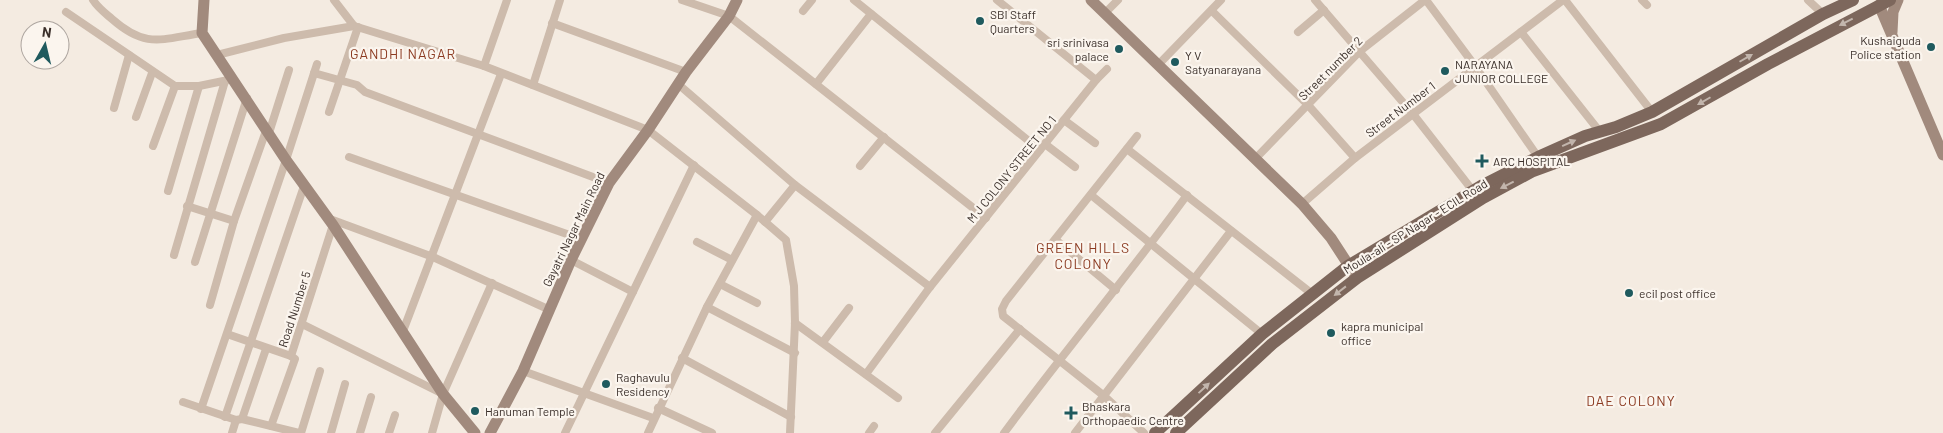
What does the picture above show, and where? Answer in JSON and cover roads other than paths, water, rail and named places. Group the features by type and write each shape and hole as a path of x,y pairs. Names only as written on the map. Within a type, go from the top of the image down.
{"main road":[{"name":"Moula-ali - SP Nagar - ECIL Road","path":"1155,433 1262,334 1311,293 1348,266 1473,191 1538,157 1652,112 1823,14 1853,0"},
{"name":"Moula-ali - SP Nagar - ECIL Road","path":"1176,433 1272,344 1357,278 1508,184 1533,171 1661,124 1768,64 1884,3"}],"street":[{"path":"94,0 97,6 126,32 148,41 202,32"},
{"path":"204,0 202,32 218,55 229,80 247,98 286,160 332,222 444,394 475,433"},
{"path":"335,0 356,26"},
{"path":"484,66 507,0"},
{"path":"533,85 560,0"},
{"path":"682,0 729,16 986,218"},
{"name":"Gayatri Nagar Main Road","path":"490,433 523,371 570,260 609,183 648,130 686,72 729,16 737,0"},
{"path":"803,11 812,0"},
{"path":"854,0 1043,147 1075,167"},
{"path":"997,0 1096,80"},
{"path":"1091,0 1302,204 1331,238 1357,278"},
{"path":"1105,14 1118,0"},
{"path":"1158,65 1221,0"},
{"path":"1315,0 1413,114 1473,191"},
{"path":"1425,0 1475,66 1538,157"},
{"name":"Street number 2","path":"1256,158 1360,51 1425,0"},
{"path":"1564,0 1652,112"},
{"name":"Street Number 1","path":"1302,204 1355,158 1564,0"},
{"path":"1808,0 1823,14"},
{"path":"1892,36 1893,12 1898,0"},
{"path":"1884,3 1892,36 1943,155"},
{"path":"1298,32 1324,10"},
{"path":"1212,11 1308,105 1355,158"},
{"path":"66,12 152,73 174,86 198,86 229,80"},
{"path":"816,84 871,14"},
{"path":"552,23 686,72"},
{"path":"218,55 284,38 356,26 484,66 648,130 786,240 794,286 795,323 790,433"},
{"path":"329,112 356,26"},
{"path":"1520,32 1600,132"},
{"path":"114,108 129,55"},
{"path":"201,409 317,64"},
{"name":"M J COLONY STREET NO 1","path":"866,374 930,287 1096,80 1107,69"},
{"path":"210,305 234,221 289,70"},
{"path":"136,117 152,73"},
{"path":"314,73 357,86 365,92 609,183"},
{"path":"403,331 433,257 501,74"},
{"path":"174,255 187,206 229,80"},
{"path":"678,84 795,185 930,287"},
{"path":"153,146 174,86"},
{"path":"168,192 198,86"},
{"path":"195,262 247,98"},
{"path":"1064,120 1095,143"},
{"path":"1137,136 1002,306 1003,316 1103,395 1144,433"},
{"path":"860,166 884,137"},
{"path":"1127,149 1311,293"},
{"path":"349,157 581,239"},
{"path":"565,433 582,393 694,165"},
{"path":"765,222 795,185"},
{"path":"225,417 304,186"},
{"path":"1091,195 1262,334"},
{"path":"1004,433 1058,360 1116,290 1187,195"},
{"path":"187,206 234,221"},
{"path":"648,433 658,408 707,307 757,215"},
{"path":"332,222 433,257 550,310"},
{"name":"Road Number 5","path":"267,428 295,358 291,356 332,222"},
{"path":"1074,433 1196,279 1231,231"},
{"path":"1056,240 1116,290"},
{"path":"697,242 732,260"},
{"path":"570,260 633,292"},
{"path":"432,433 444,394 492,283"},
{"path":"720,284 757,303"},
{"path":"707,307 795,353"},
{"path":"822,342 850,308"},
{"path":"795,323 898,398"},
{"path":"302,324 444,394"},
{"path":"935,433 1020,329"},
{"path":"227,334 266,349 291,356"},
{"path":"232,433 239,420 266,349"},
{"path":"682,358 791,417"},
{"path":"183,402 225,417 267,428 300,433 320,371"},
{"path":"523,371 654,418"},
{"path":"331,433 345,384"},
{"path":"360,433 371,397"},
{"path":"658,408 712,433"},
{"path":"389,433 395,415"}],"place":[{"name":"SBI Staff Quarters","path":"980,21"},
{"name":"Kushaiguda Police station","path":"1931,47"},
{"name":"sri srinivasa palace","path":"1119,49"},
{"name":"Y V Satyanarayana","path":"1175,62"},
{"name":"NARAYANA JUNIOR COLLEGE","path":"1445,71"},
{"name":"ARC HOSPITAL","path":"1482,161"},
{"name":"ecil post office","path":"1629,293"},
{"name":"kapra municipal office","path":"1331,333"},
{"name":"Raghavulu Residency","path":"606,384"},
{"name":"Hanuman Temple","path":"475,411"},
{"name":"Bhaskara Orthopaedic Centre","path":"1071,413"}],"district":[{"name":"GANDHI NAGAR","path":"403,53"},
{"name":"GREEN HILLS COLONY","path":"1083,256"},
{"name":"DAE COLONY","path":"1631,400"}]}
